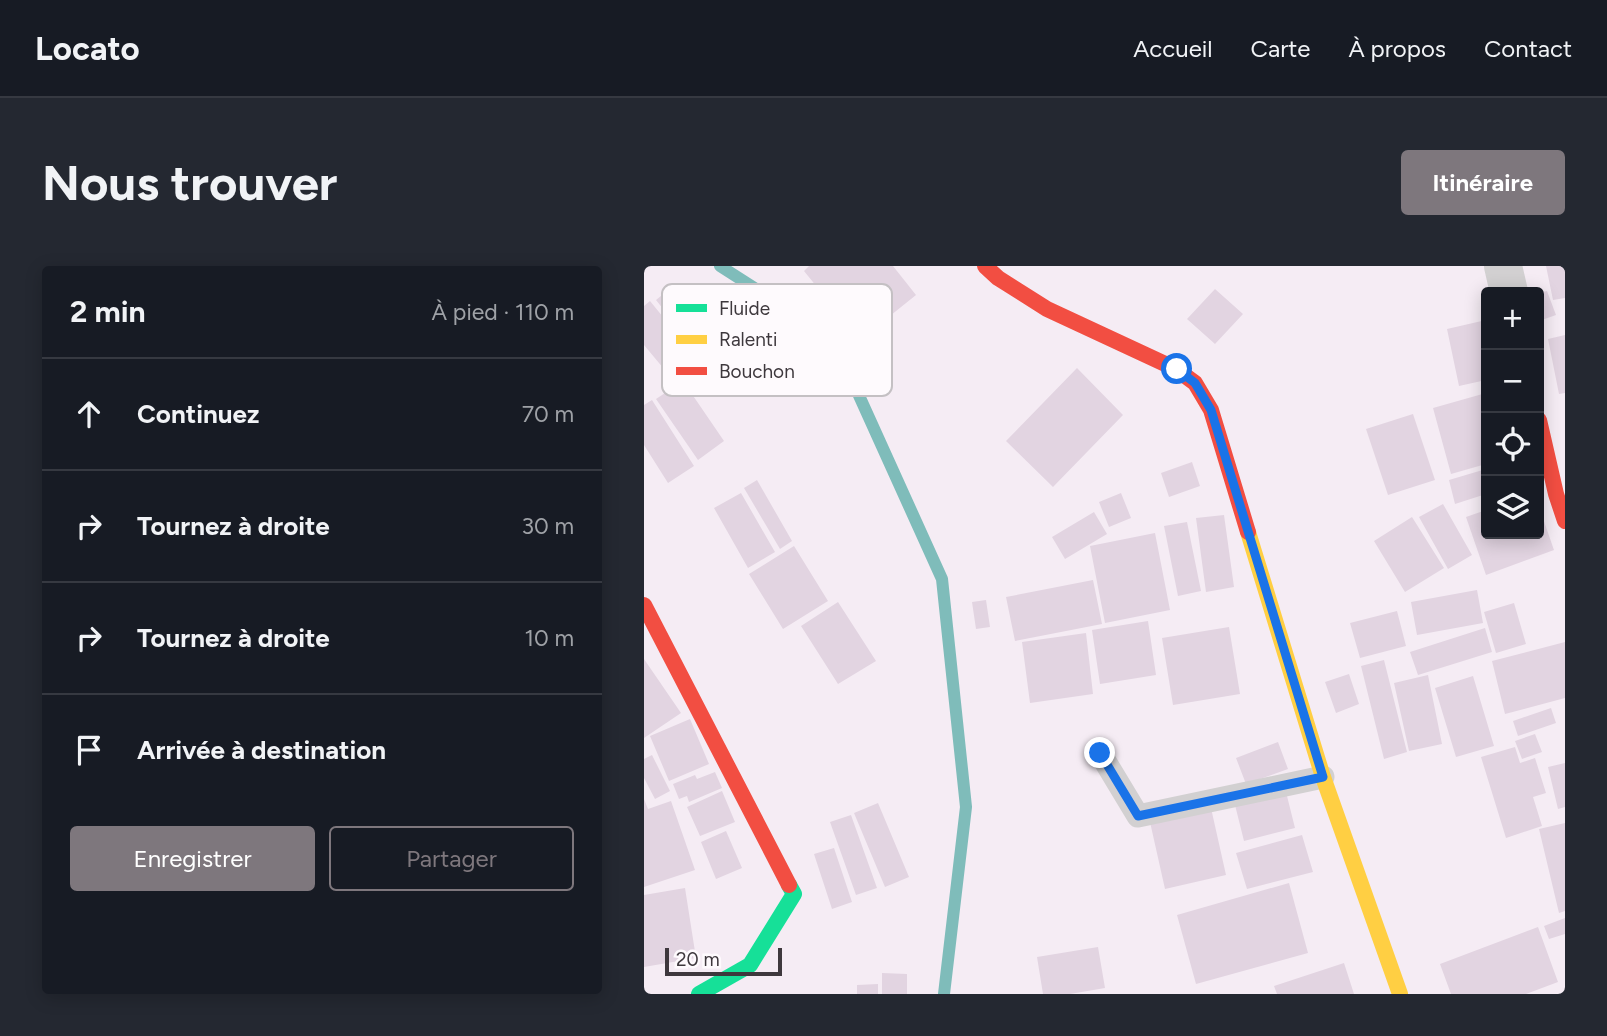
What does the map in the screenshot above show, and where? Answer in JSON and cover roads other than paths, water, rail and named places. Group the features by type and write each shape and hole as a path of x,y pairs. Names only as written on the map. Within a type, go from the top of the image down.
{"street":[{"path":"985,266 998,278 1047,309 1177,369 1195,383 1211,410 1323,777 1400,994"},
{"path":"1503,266 1508,287"},
{"path":"1544,438 1562,502"},
{"path":"644,605 794,894 750,965 699,994"}],"lane":[{"path":"1100,753 1138,816 1323,777"}],"waterway":[{"path":"720,266 748,284"},
{"path":"859,396 942,579 966,807 944,994"}]}
